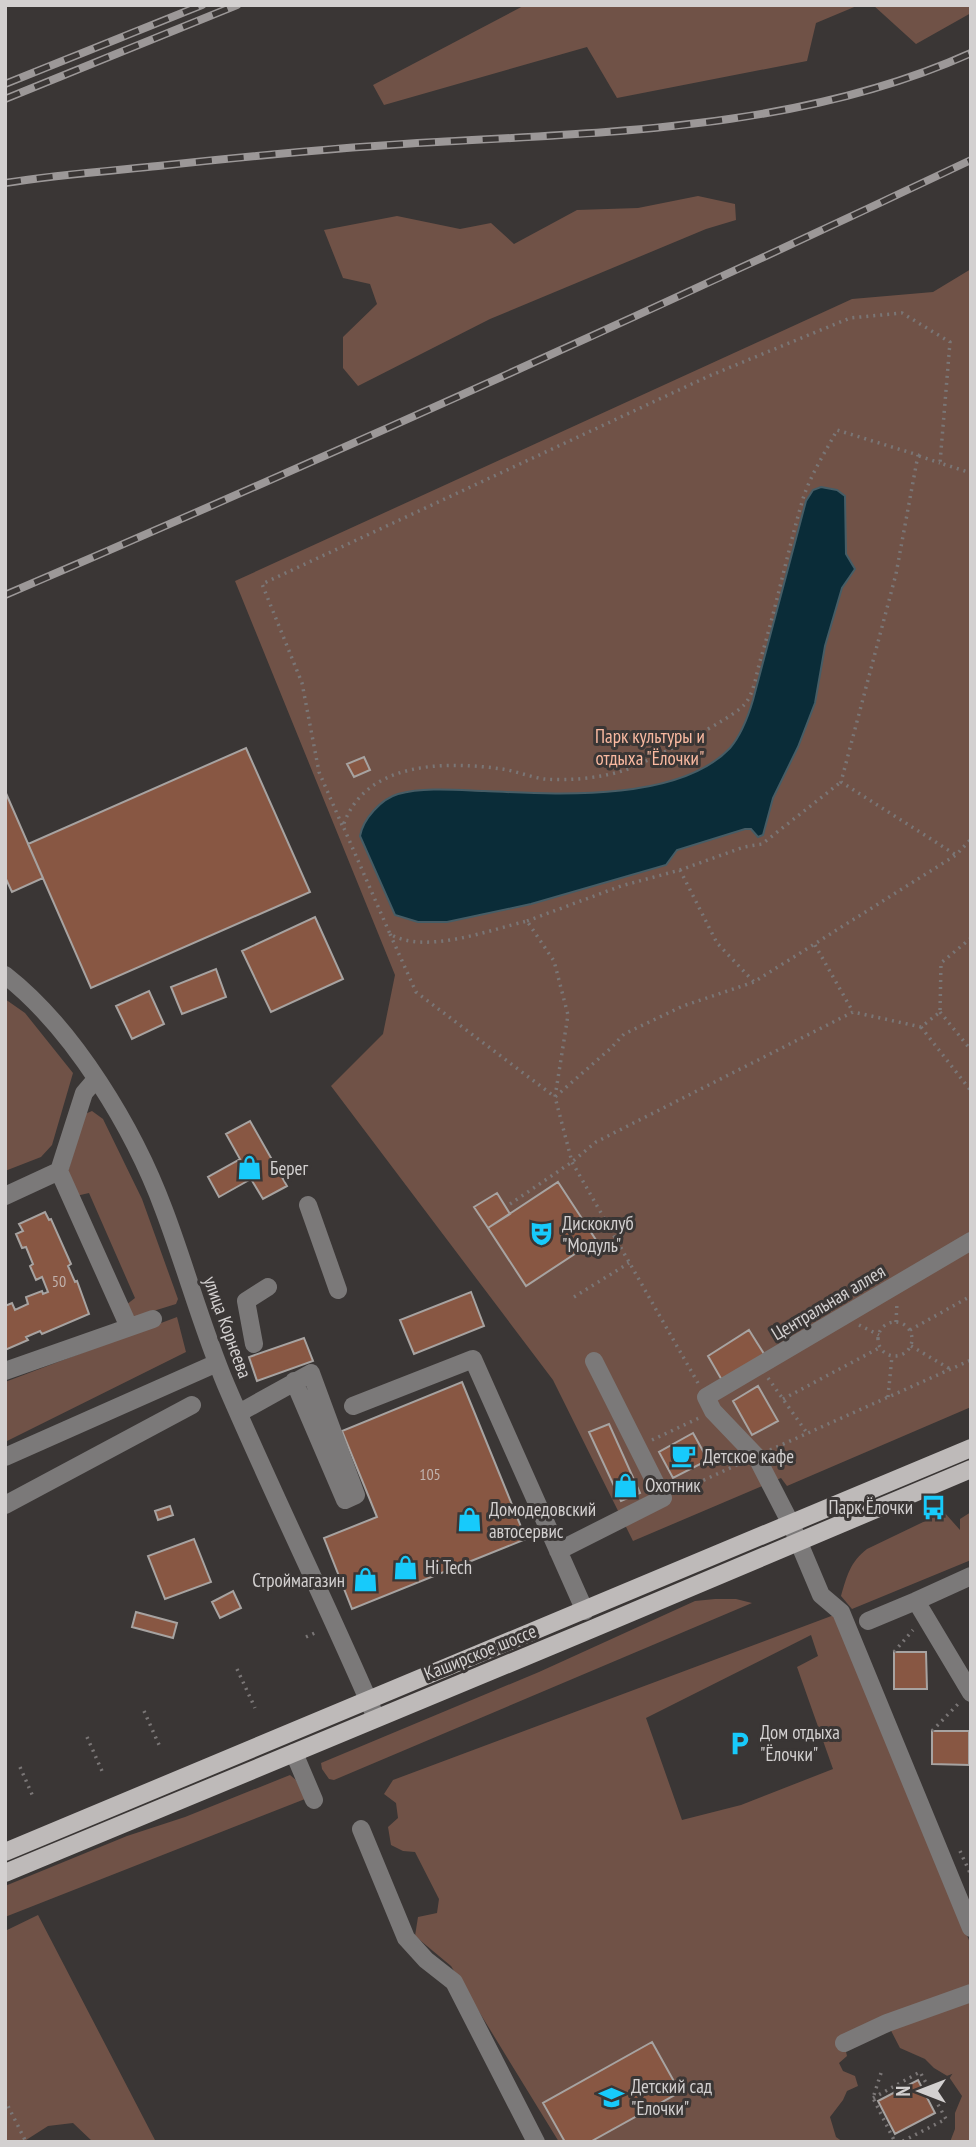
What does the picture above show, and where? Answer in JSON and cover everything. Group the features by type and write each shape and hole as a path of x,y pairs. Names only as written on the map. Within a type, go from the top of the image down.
{"main road":[{"name":"Каширское шоссе","path":"5,1852 971,1448"},
{"name":"Каширское шоссе","path":"5,1873 971,1469"}],"street":[{"name":"улица Корнеева","path":"5,975 57,1023 96,1079 135,1147 157,1192 217,1363 376,1718"},
{"path":"96,1079 84,1093 59,1171 129,1327"},
{"path":"5,1196 59,1171"},
{"path":"308,1205 338,1290"},
{"name":"Центральная аллея","path":"710,1404 760,1367 971,1241"},
{"path":"254,1344 246,1301 268,1287"},
{"path":"5,1371 153,1319"},
{"path":"353,1405 473,1359 585,1611"},
{"path":"558,1551 663,1498 594,1361"},
{"path":"5,1457 217,1363"},
{"path":"239,1413 294,1381 311,1373 356,1495 345,1500 294,1381"},
{"path":"710,1404 755,1456 791,1524 821,1595 841,1612 971,1928"},
{"path":"5,1504 192,1405"},
{"path":"868,1621 971,1577"},
{"path":"916,1601 970,1692"},
{"path":"294,1753 314,1800"},
{"path":"361,1829 406,1938 426,1960 454,1982 536,2142"},
{"path":"844,2043 887,2023 971,1993"}],"path":[{"path":"555,1097 416,992 319,772 302,683 262,584 709,376 850,318 902,313 950,342 940,463"},
{"path":"343,826 350,808 359,797 378,781 393,774 413,769 459,766 505,770 550,779 606,775 636,765 727,718 742,707 750,696 770,628 803,498 837,430 971,473"},
{"path":"390,934 406,941 430,942 527,921 621,887 744,847 762,844 841,782 897,574 918,455"},
{"path":"841,782 956,855"},
{"path":"555,1097 624,1034 683,1006 754,982 956,855 971,839"},
{"path":"680,870 717,943 754,982"},
{"path":"527,921 554,961 568,1015 555,1097 572,1162 710,1404 637,1446"},
{"path":"971,938 941,964 940,1012 971,1050"},
{"path":"815,945 853,1012"},
{"path":"510,1204 572,1162 596,1142 853,1012 921,1027 971,1090"},
{"path":"921,1027 940,1012"},
{"path":"574,1297 629,1263"},
{"path":"910,1330 971,1296"},
{"path":"890,1322 901,1322 910,1330 911,1346 904,1354 892,1356 881,1347 879,1335 890,1322"},
{"path":"911,1346 950,1369"},
{"path":"783,1399 881,1347"},
{"path":"888,1397 892,1356"},
{"path":"663,1498 971,1360"},
{"path":"760,1367 807,1433"},
{"path":"894,1652 925,1617"},
{"path":"306,1637 317,1632"},
{"path":"237,1669 255,1708"},
{"path":"932,1731 970,1692"},
{"path":"144,1711 160,1747"},
{"path":"87,1737 102,1771"},
{"path":"20,1767 34,1799"},
{"path":"873,2098 920,2072 946,2119 901,2142"},
{"path":"881,2073 873,2098 895,2142"},
{"path":"5,2100 26,2142"}],"green space":[{"path":"525,5 859,5 816,23 807,61 617,98 587,47 384,105 373,85"},
{"path":"873,5 971,5 971,13 916,44"},
{"path":"698,196 735,204 736,220 706,229 490,319 358,386 343,368 343,337 377,304 370,284 343,278 324,230 397,216 460,229 491,223 514,244 577,210 638,208"},
{"name":"Парк культуры и отдыха \"Ёлочки\"","path":"971,269 971,1407 787,1486 781,1478 633,1541 553,1380 331,1086 383,1034 395,975 235,581 852,299 933,292"},
{"path":"5,999 25,1013 73,1073 52,1145 41,1157 5,1171"},
{"path":"92,1111 103,1119 142,1199 178,1299 176,1304 134,1317 126,1305 135,1298 89,1193 76,1196 67,1175 85,1114"},
{"path":"177,1317 186,1352 5,1442 5,1382"},
{"path":"944,1512 960,1530 960,1519 971,1512 971,1560 852,1609 841,1596 850,1570 861,1554"},
{"path":"736,1599 752,1603 334,1780 329,1779 322,1769 321,1763 539,1672 695,1601"},
{"path":"834,1615 971,1945 971,2142 950,2142 955,2129 955,2113 962,2096 949,2077 925,2059 900,2048 887,2023 844,2043 847,2056 839,2063 843,2071 855,2076 858,2086 847,2091 830,2117 836,2137 843,2142 559,2142 451,1966 415,1936 418,1917 437,1913 439,1899 415,1852 403,1851 391,1845 388,1827 398,1818 396,1803 384,1794 393,1780","holes":["811,1635 818,1656 797,1667 833,1769 741,1805 682,1820 646,1718"]},
{"path":"290,1775 296,1780 305,1799 5,1917 5,1886 127,1836 185,1817"},
{"path":"38,1915 156,2142 93,2142 73,2123 48,2126 23,2142 5,2142 5,1931"}],"water":[{"path":"821,487 837,490 845,496 846,554 855,569 842,588 825,646 815,703 798,747 773,798 763,835 758,837 751,829 745,829 677,850 666,865 531,904 447,922 418,922 395,915 360,836 369,817 379,805 398,794 430,790 578,793 648,787 707,766 730,748 747,719 751,706 806,501 813,490"}],"building":[{"path":"246,748 310,892 91,988 28,844"},
{"path":"364,757 370,770 354,777 347,764"},
{"path":"5,791 43,878 12,892 5,877"},
{"path":"315,917 343,979 271,1012 242,951"},
{"path":"216,969 226,997 182,1014 171,987"},
{"path":"149,991 164,1024 132,1039 116,1006"},
{"name":"Берег","path":"250,1121 287,1186 263,1199 251,1179 219,1197 208,1177 240,1159 226,1134"},
{"name":"Дискоклуб \"Модуль\"","path":"558,1182 596,1240 526,1286 488,1228"},
{"path":"497,1193 510,1214 488,1228 474,1207"},
{"path":"45,1212 49,1220 51,1219 71,1264 68,1266 75,1282 77,1281 89,1314 42,1334 40,1331 26,1337 28,1340 5,1350 5,1306 12,1303 15,1310 28,1304 26,1297 42,1291 43,1294 48,1292 42,1277 36,1280 26,1247 22,1248 16,1234 23,1231 19,1224"},
{"path":"471,1292 484,1326 414,1354 400,1320"},
{"path":"749,1330 766,1357 723,1382 708,1356"},
{"path":"304,1338 313,1361 257,1381 249,1357"},
{"path":"462,1382 526,1539 352,1609 324,1538 377,1517 342,1431"},
{"path":"758,1386 778,1421 752,1435 733,1401"},
{"path":"609,1424 640,1493 621,1501 589,1432"},
{"name":"Детское кафе","path":"693,1433 708,1460 673,1478 659,1452"},
{"path":"170,1506 173,1515 158,1520 155,1511"},
{"path":"194,1539 211,1582 165,1599 148,1556"},
{"path":"233,1591 241,1608 220,1618 212,1602"},
{"path":"136,1612 177,1623 173,1638 132,1627"},
{"path":"894,1652 926,1652 927,1689 894,1689"},
{"path":"932,1731 969,1731 969,1765 932,1764"},
{"name":"Детский сад \"Елочки\"","path":"652,2042 680,2092 590,2142 565,2142 543,2103"},
{"path":"918,2080 935,2113 895,2134 878,2101"}],"railway":[{"path":"5,84 202,5"},
{"path":"5,99 237,5"},
{"path":"5,183 297,152 641,129 708,122 842,97 907,78 971,53"},
{"path":"5,595 490,382 971,160"}],"place":[{"name":"Берег","path":"250,1168"},
{"name":"Дискоклуб \"Модуль\"","path":"542,1234"},
{"name":"Детское кафе","path":"683,1456"},
{"name":"Охотник","path":"625,1485"},
{"name":"Парк Ёлочки","path":"933,1507"},
{"name":"Домодедовский автосервис","path":"469,1520"},
{"name":"Hi Tech","path":"405,1567"},
{"name":"Строймагазин","path":"365,1580"},
{"name":"Дом отдыха \"Ёлочки\"","path":"740,1743"},
{"name":"Детский сад \"Елочки\"","path":"611,2097"}]}
